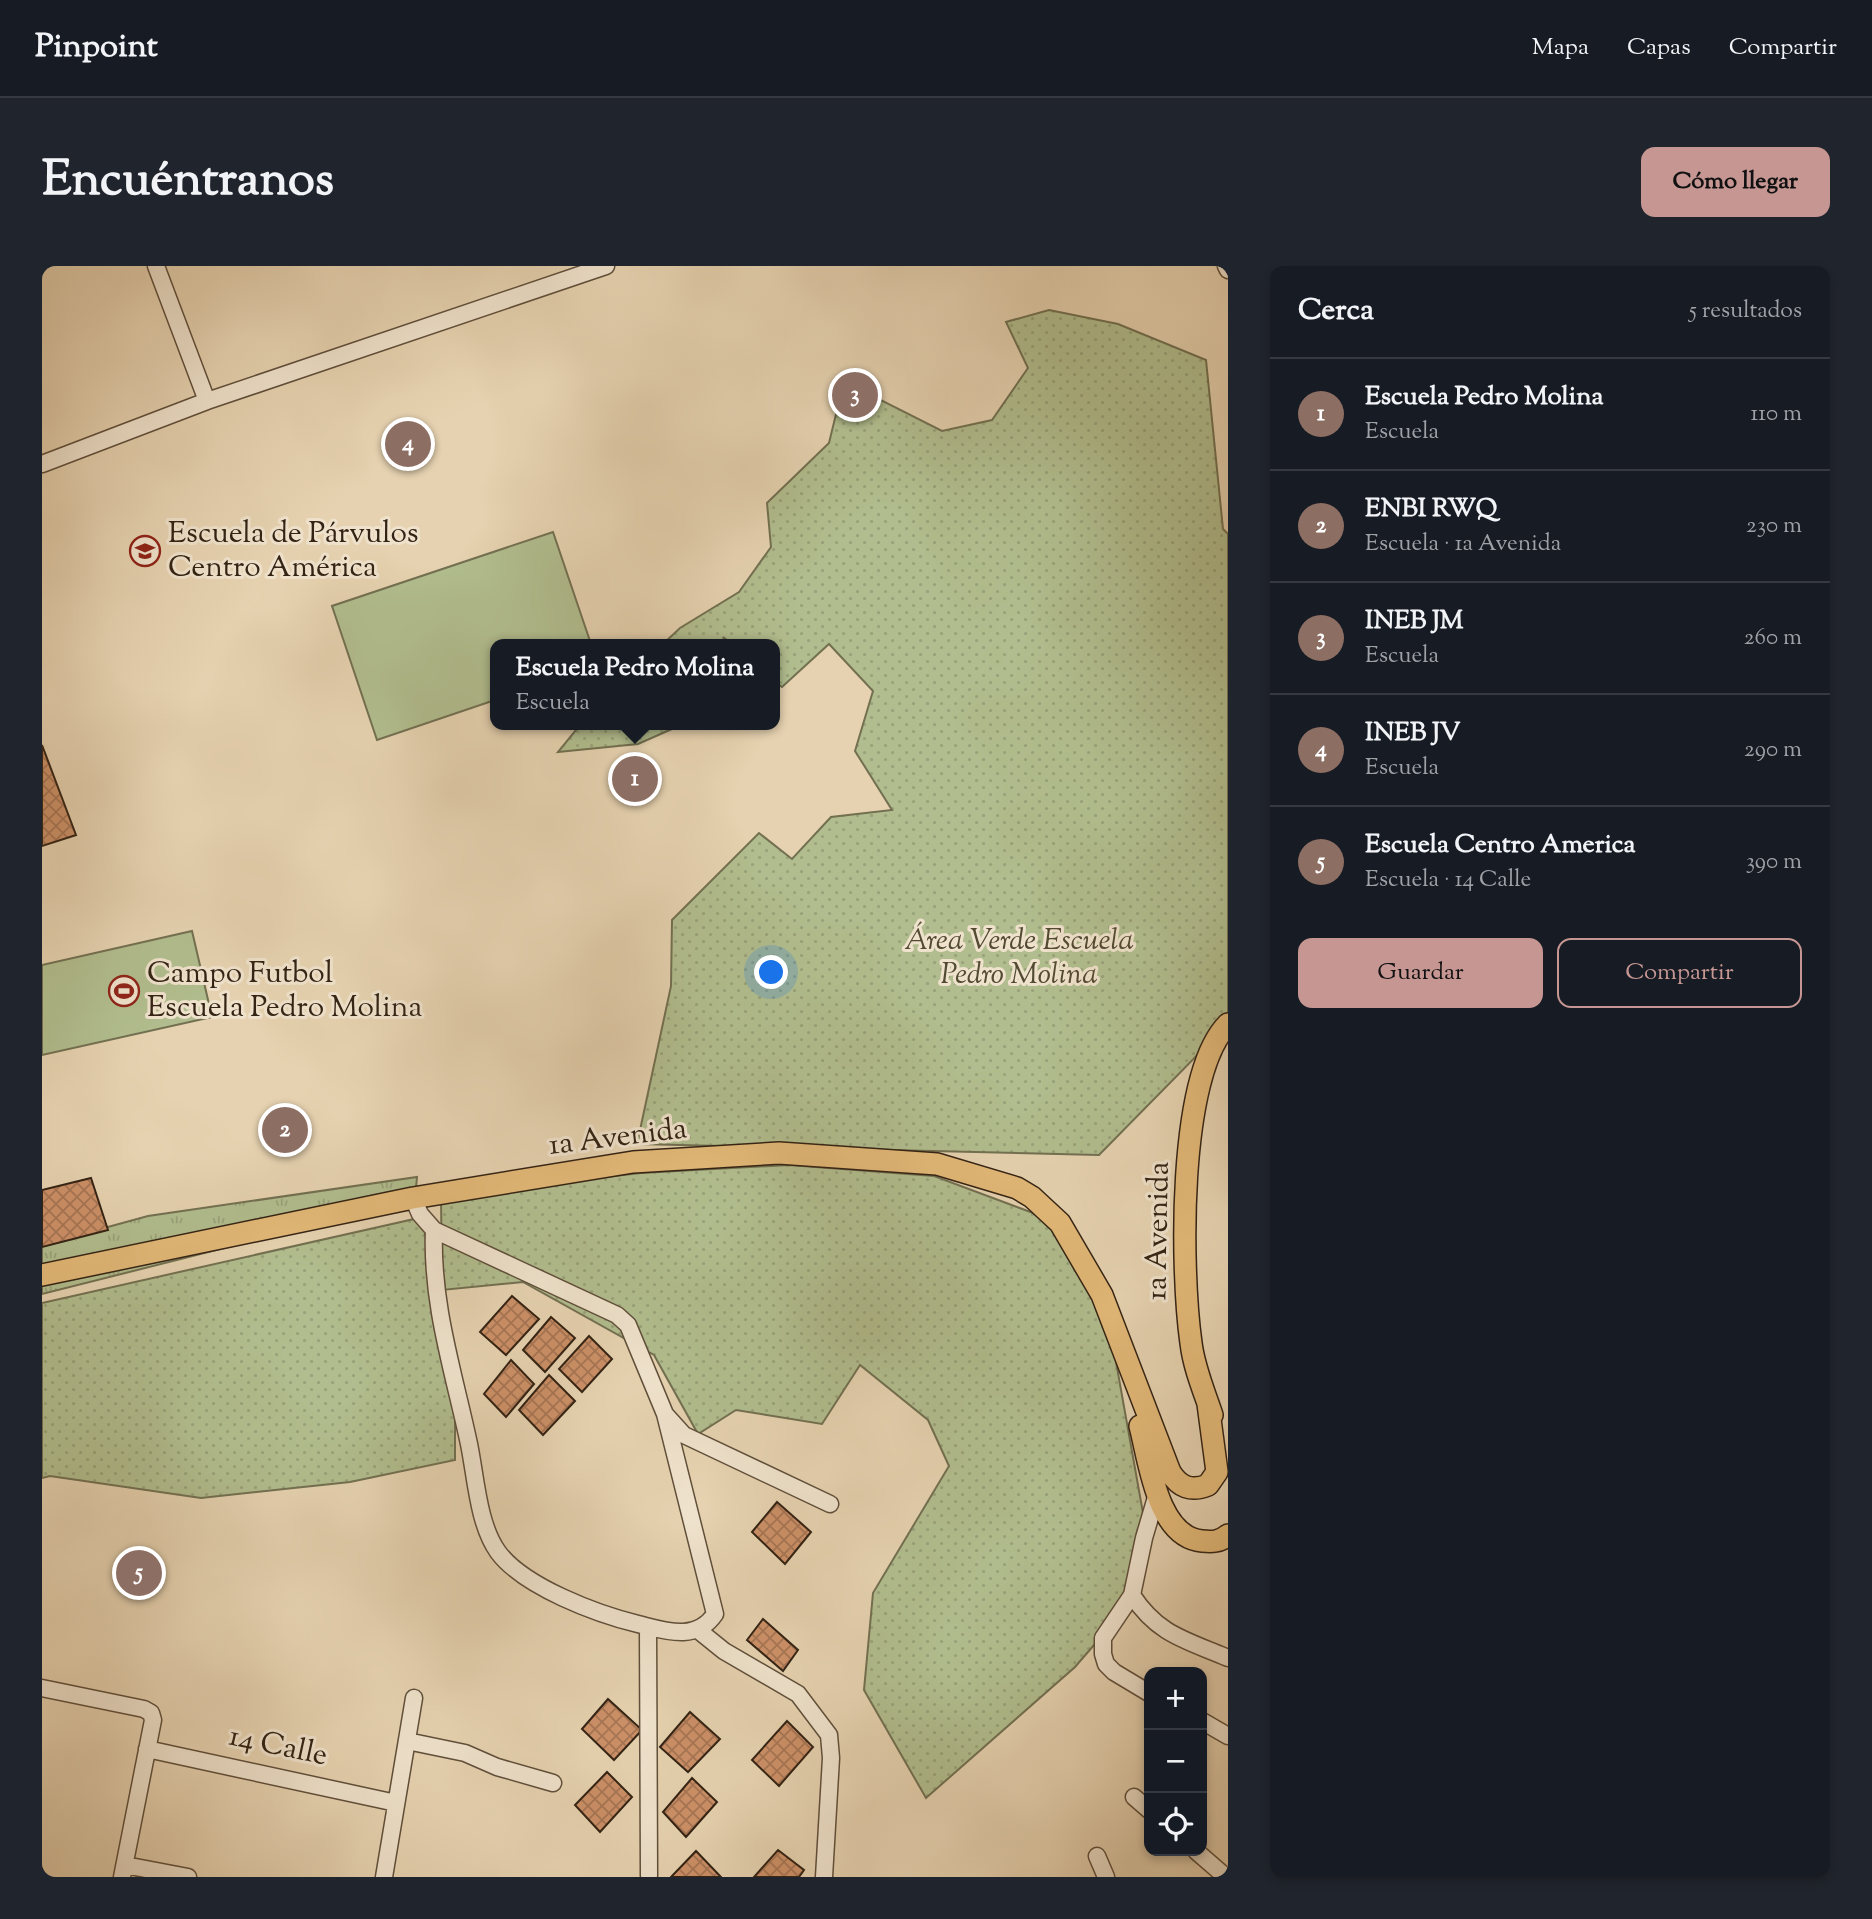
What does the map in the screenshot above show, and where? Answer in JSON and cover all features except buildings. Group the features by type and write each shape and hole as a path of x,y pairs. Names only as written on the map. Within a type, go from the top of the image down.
{"main road":[{"name":"1a Avenida","path":"1228,1024 1218,1034 1200,1076 1184,1190 1189,1327 1199,1377 1228,1466"},
{"name":"1a Avenida","path":"42,1275 412,1198 646,1161 779,1153 937,1164 1017,1188 1059,1223 1091,1272 1170,1472 1175,1481 1189,1488 1208,1485 1217,1472 1208,1404"},
{"name":"1a Avenida","path":"1120,1342 1157,1494 1167,1517 1182,1533 1196,1541 1213,1542 1228,1535"}],"street":[{"path":"156,266 207,401"},
{"path":"42,464 207,401 606,266"},
{"path":"412,1198 434,1230 617,1315 628,1325 665,1414 715,1614 707,1626 678,1634 610,1617 527,1577 498,1550 482,1509 442,1334 433,1264 434,1230"},
{"path":"665,1414 684,1435 830,1504"},
{"path":"1144,1690 1114,1672 1106,1664 1103,1654 1104,1639 1132,1595 1143,1538 1157,1494"},
{"path":"1132,1595 1143,1613 1161,1629 1228,1658"},
{"path":"648,1627 649,1875"},
{"path":"698,1630 724,1651 798,1694 829,1735 831,1758 824,1877"},
{"path":"42,1688 144,1709 151,1713 153,1720 124,1871 188,1877"},
{"path":"384,1877 414,1698"},
{"path":"1207,1724 1228,1736"},
{"path":"407,1741 465,1753 497,1767 553,1783"},
{"name":"14 Calle","path":"148,1749 396,1803"},
{"path":"1134,1797 1144,1806"},
{"path":"1097,1856 1105,1877"},
{"path":"1202,1856 1226,1877"}],"green space":[{"name":"Área Verde Escuela Pedro Molina","path":"1049,310 1118,324 1206,360 1223,529 1228,534 1228,1028 1218,1034 1099,1155 637,1144 671,986 672,920 759,833 792,859 831,817 892,810 855,751 873,691 829,644 782,687 780,639 668,639 680,628 739,592 771,547 767,503 829,443 838,406 867,393 942,431 992,420 1028,368 1006,322"},
{"path":"553,532 589,639 490,639 490,702 377,740 332,606"},
{"path":"576,730 670,730 638,744 558,752"},
{"name":"Campo Futbol Escuela Pedro Molina","path":"192,931 212,1017 42,1055 42,965"},
{"path":"789,1165 934,1176 1060,1223 1113,1345 1143,1513 1140,1592 1075,1667 926,1798 864,1690 873,1593 949,1466 928,1420 860,1365 822,1424 736,1410 698,1434 654,1355 523,1282 442,1290 441,1195 641,1173"},
{"path":"417,1177 415,1200 42,1294 42,1245 148,1216"},
{"path":"423,1217 436,1313 455,1402 455,1460 350,1482 201,1498 50,1476 42,1478 42,1303"}],"place":[{"name":"INEB JM","path":"855,395"},
{"name":"INEB JV","path":"408,444"},
{"name":"Escuela de Párvulos Centro América","path":"145,551"},
{"name":"Escuela Pedro Molina","path":"635,779"},
{"name":"Campo Futbol Escuela Pedro Molina","path":"124,991"},
{"name":"ENBI RWQ","path":"285,1130"},
{"name":"Escuela Centro America","path":"139,1573"}]}
